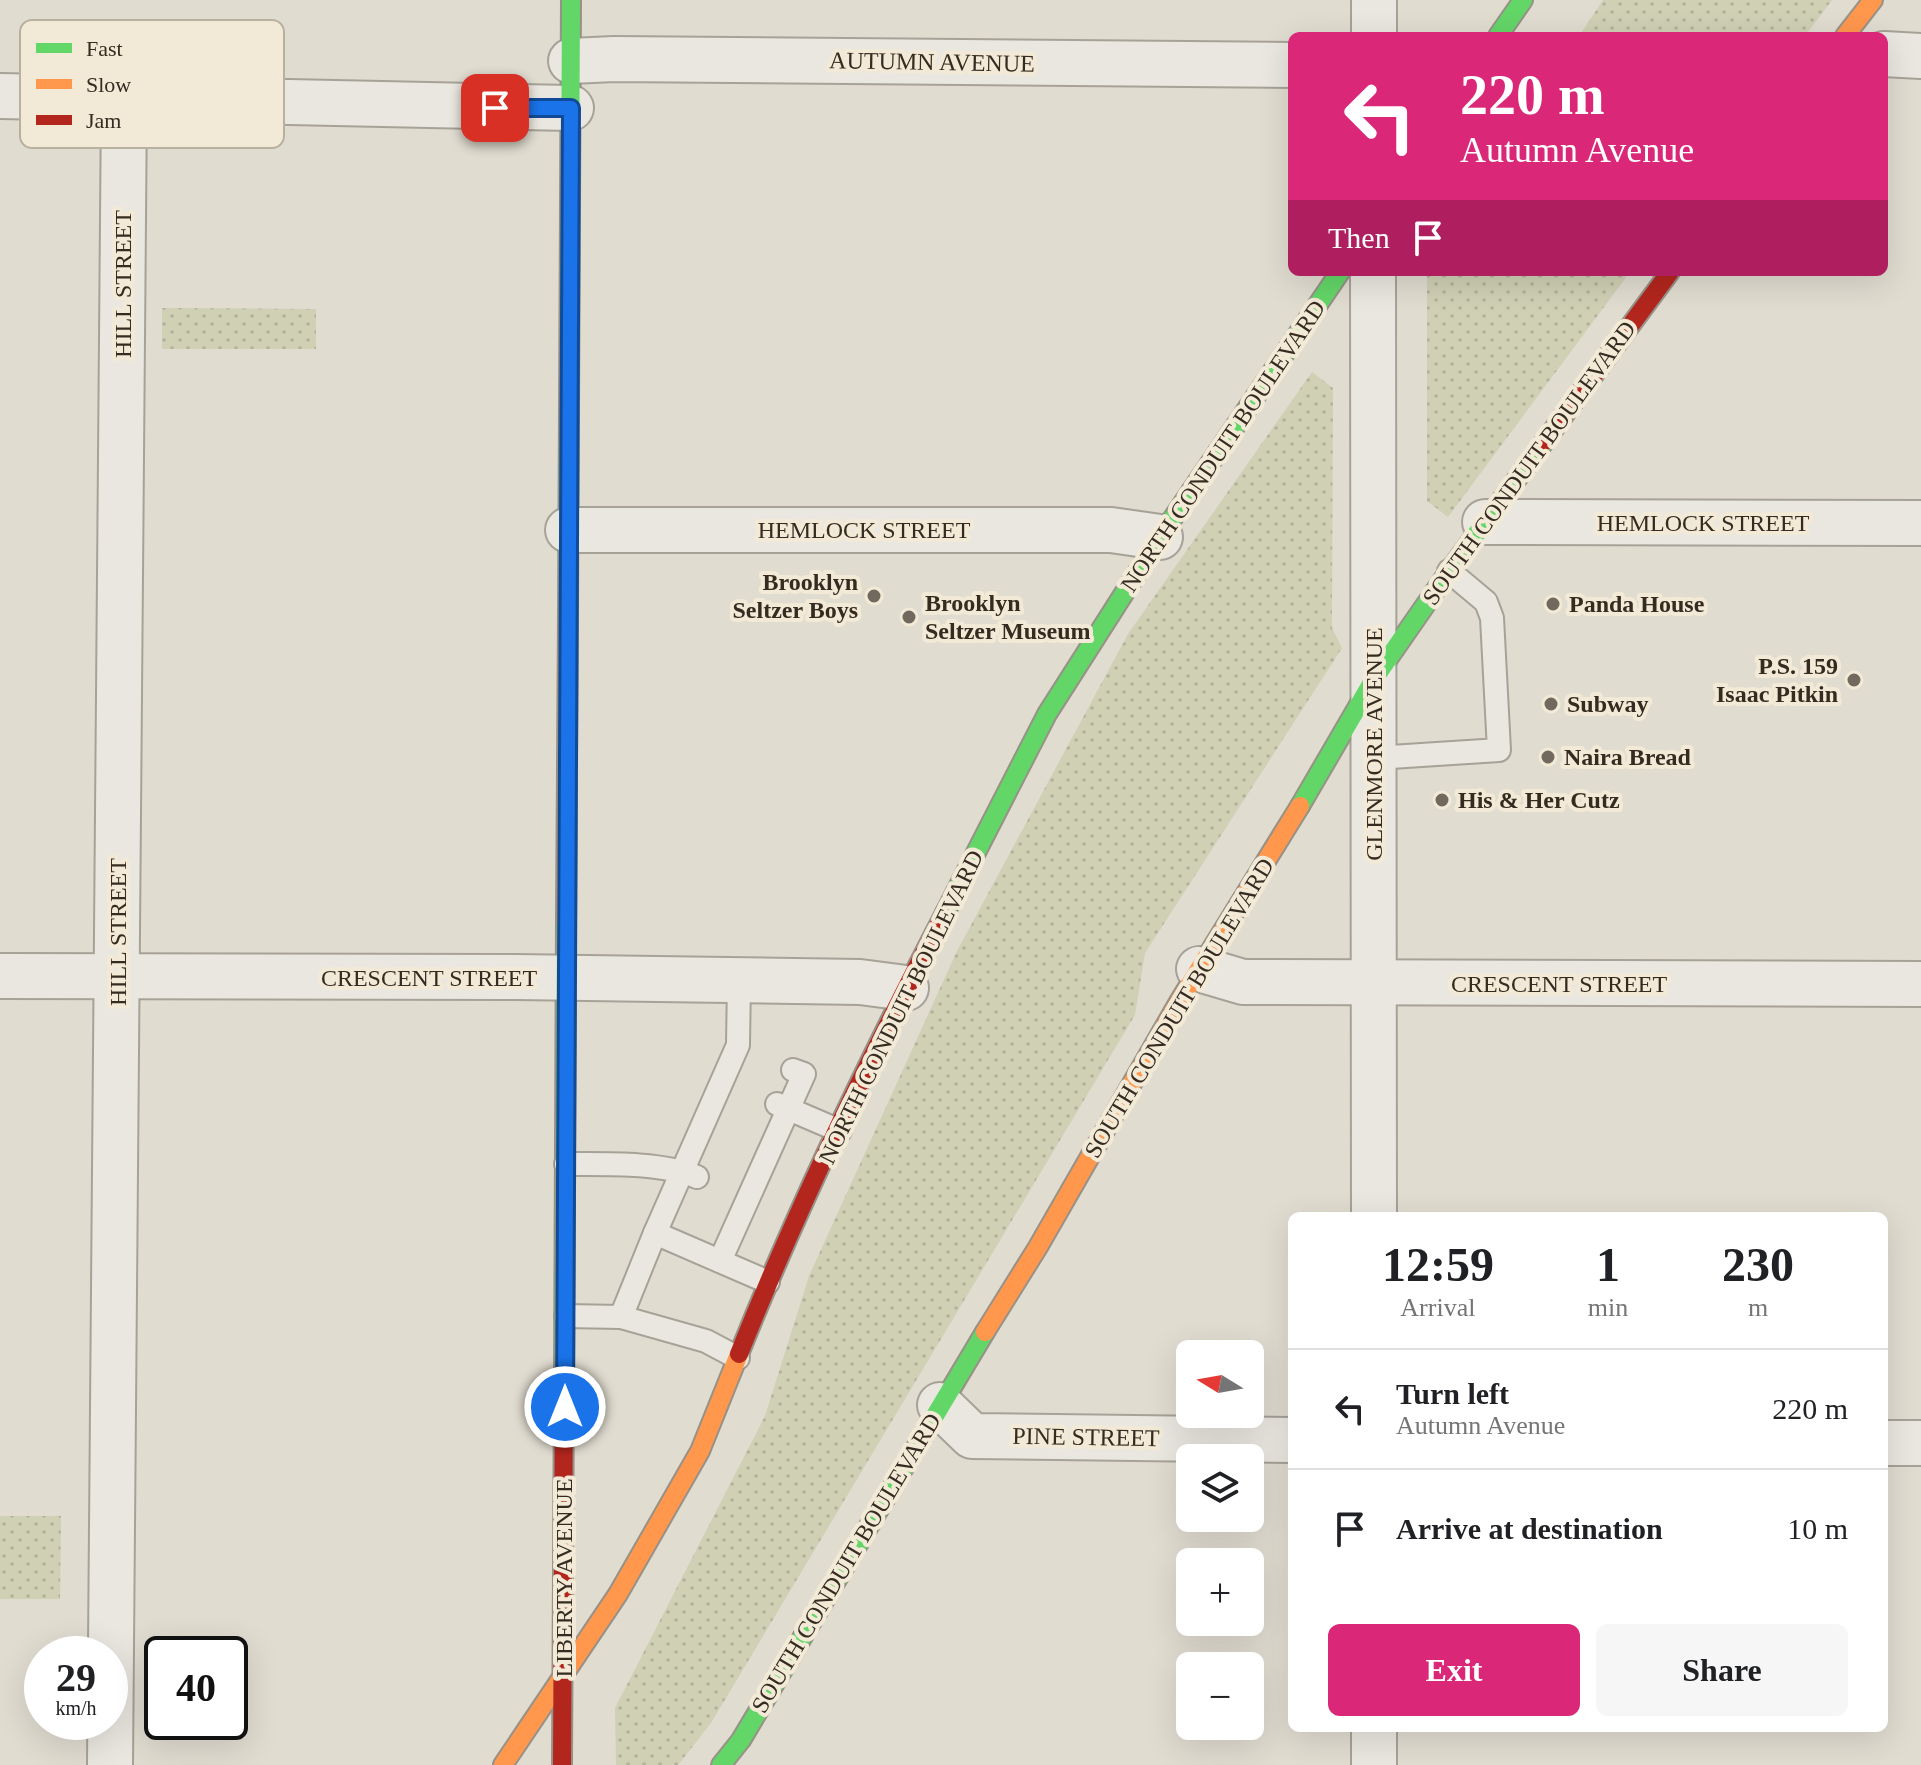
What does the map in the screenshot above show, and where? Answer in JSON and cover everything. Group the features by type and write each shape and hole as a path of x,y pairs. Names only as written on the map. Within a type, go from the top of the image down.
{"main road":[{"name":"LIBERTY AVENUE","path":"562,1765 571,0"},
{"path":"1501,32 1523,0"},
{"path":"1848,32 1873,0"},
{"name":"NORTH CONDUIT BOULEVARD","path":"503,1765 618,1594 700,1451 768,1282 906,988 1047,714 1160,537 1337,276"},
{"name":"SOUTH CONDUIT BOULEVARD","path":"721,1765 741,1740 940,1405 1038,1247 1199,969 1342,737 1374,679 1449,571 1667,276"}],"street":[{"path":"1374,0 1374,32"},
{"path":"1888,54 1921,56"},
{"name":"AUTUMN AVENUE","path":"571,61 1288,65"},
{"path":"0,96 20,97"},
{"path":"284,103 571,108"},
{"name":"HILL STREET","path":"110,1765 124,148"},
{"name":"GLENMORE AVENUE","path":"1373,276 1374,1212"},
{"name":"HEMLOCK STREET","path":"1485,522 1921,523"},
{"name":"HEMLOCK STREET","path":"568,530 1111,530 1160,537"},
{"name":"CRESCENT STREET","path":"1199,969 1243,982 1921,984"},
{"name":"CRESCENT STREET","path":"0,976 860,982 906,988"},
{"name":"PINE STREET","path":"940,1405 972,1436 1288,1440"},
{"path":"1888,1443 1921,1443"},
{"path":"1374,1732 1374,1765"}],"lane":[{"path":"1375,758 1499,750 1492,618 1486,602 1449,571"},
{"path":"621,1317 655,1233 674,1208 745,1049 739,981"},
{"path":"720,1261 727,1232 783,1106 804,1074 793,1070"},
{"path":"783,1106 840,1131"},
{"path":"566,1164 606,1164 690,1174"},
{"path":"655,1233 768,1282"},
{"path":"566,1316 621,1317 706,1341 738,1358"}],"green space":[{"path":"1603,0 1832,0 1808,32 1582,32"},
{"path":"1427,276 1627,276 1448,517 1427,501"},
{"path":"162,308 316,309 316,349 162,349"},
{"path":"1312,372 1333,388 1332,628 1342,648 1145,953 1135,1015 711,1723 678,1765 616,1765 615,1708 765,1416 809,1276 957,951 1128,634"},
{"path":"0,1516 61,1516 60,1599 0,1599"}],"traffic: fast":[{"path":"568,614 571,0"},
{"path":"1501,32 1523,0"},
{"path":"945,913 1047,714 1160,537 1337,276"},
{"path":"1300,806 1374,679 1545,441"},
{"path":"564,1379 566,922"},
{"path":"721,1765 741,1740 985,1332"}],"traffic: slow":[{"path":"1848,32 1873,0"},
{"path":"566,922 568,614"},
{"path":"985,1332 1038,1247 1180,1000 1300,806"},
{"path":"503,1765 618,1594 700,1451 739,1354"}],"traffic: jam":[{"path":"1545,441 1667,276"},
{"path":"739,1354 836,1131 945,913"},
{"path":"562,1765 564,1379"}],"place":[{"name":"Brooklyn Seltzer Boys","path":"874,596"},
{"name":"Panda House","path":"1553,604"},
{"name":"Brooklyn Seltzer Museum","path":"909,617"},
{"name":"P.S. 159 Isaac Pitkin","path":"1854,680"},
{"name":"Subway","path":"1551,704"},
{"name":"Naira Bread","path":"1548,757"},
{"name":"His & Her Cutz","path":"1442,800"}],"route":[{"path":"495,108 571,108 565,1407"}]}
